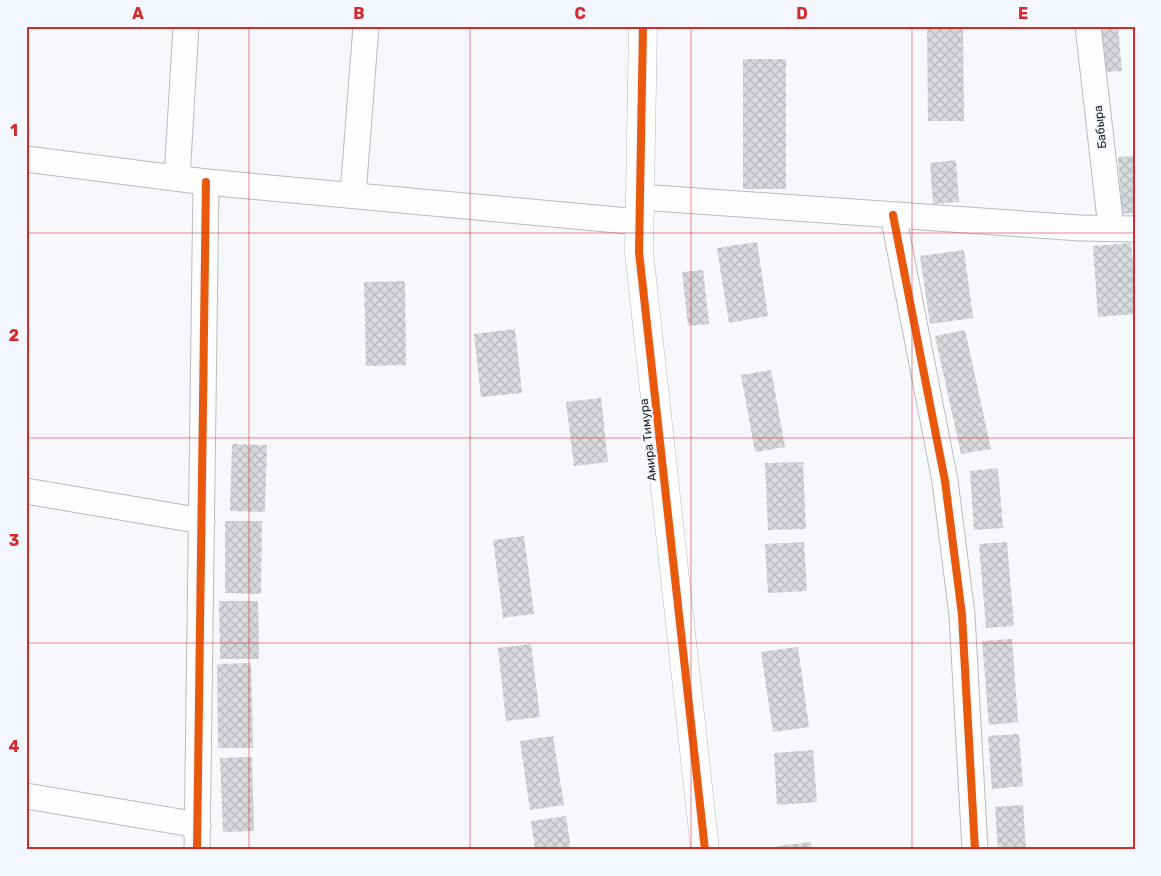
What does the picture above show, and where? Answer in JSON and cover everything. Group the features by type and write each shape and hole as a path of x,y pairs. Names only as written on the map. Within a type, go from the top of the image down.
{"street":[{"path":"177,178 186,26"},
{"path":"353,195 366,26"},
{"name":"Амира Тимура","path":"643,26 639,252 705,850"},
{"name":"Бабыра","path":"1088,26 1123,228"},
{"path":"26,159 206,182 353,195 640,210 893,215 1080,228 1123,228"},
{"path":"198,850 206,182"},
{"path":"893,215 946,491 962,615 975,850"},
{"path":"26,491 202,521"},
{"path":"26,796 198,825"}],"building":[{"path":"927,26 963,26 964,121 928,121"},
{"path":"1100,26 1118,26 1122,71 1104,72"},
{"path":"743,59 786,59 786,189 743,189"},
{"path":"1135,156 1135,213 1122,214 1118,157"},
{"path":"956,160 959,202 933,204 930,163"},
{"path":"757,242 768,316 729,323 717,248"},
{"path":"1131,243 1135,285 1135,314 1098,317 1093,246"},
{"path":"964,250 973,318 930,324 920,256"},
{"path":"703,270 709,324 688,326 682,272"},
{"path":"405,281 406,365 366,366 364,282"},
{"path":"515,329 522,393 481,397 474,334"},
{"path":"965,330 991,449 961,454 935,336"},
{"path":"771,370 785,447 755,452 741,375"},
{"path":"601,398 608,462 574,466 566,402"},
{"path":"232,444 267,445 265,512 230,511"},
{"path":"803,462 806,529 768,530 765,463"},
{"path":"998,468 1003,528 974,530 970,471"},
{"path":"225,521 262,521 261,594 225,593"},
{"path":"524,536 534,614 503,618 493,540"},
{"path":"804,542 807,591 768,593 765,544"},
{"path":"1007,542 1014,626 986,628 979,544"},
{"path":"219,601 258,601 259,659 220,659"},
{"path":"1012,639 1018,722 989,725 982,641"},
{"path":"531,644 540,717 506,721 498,648"},
{"path":"798,647 809,727 773,732 761,652"},
{"path":"251,663 253,748 218,748 217,664"},
{"path":"1019,734 1023,786 992,789 988,736"},
{"path":"553,736 564,805 530,810 520,741"},
{"path":"813,750 817,802 777,805 774,753"},
{"path":"252,757 254,831 223,832 220,758"},
{"path":"1023,805 1026,850 998,850 995,807"},
{"path":"566,816 571,850 535,850 531,821"},
{"path":"811,842 812,850 777,850 777,846"}],"cycle path":[{"path":"643,26 639,252 705,850"},
{"path":"197,850 206,182"},
{"path":"893,215 945,481 962,615 975,850"}]}
